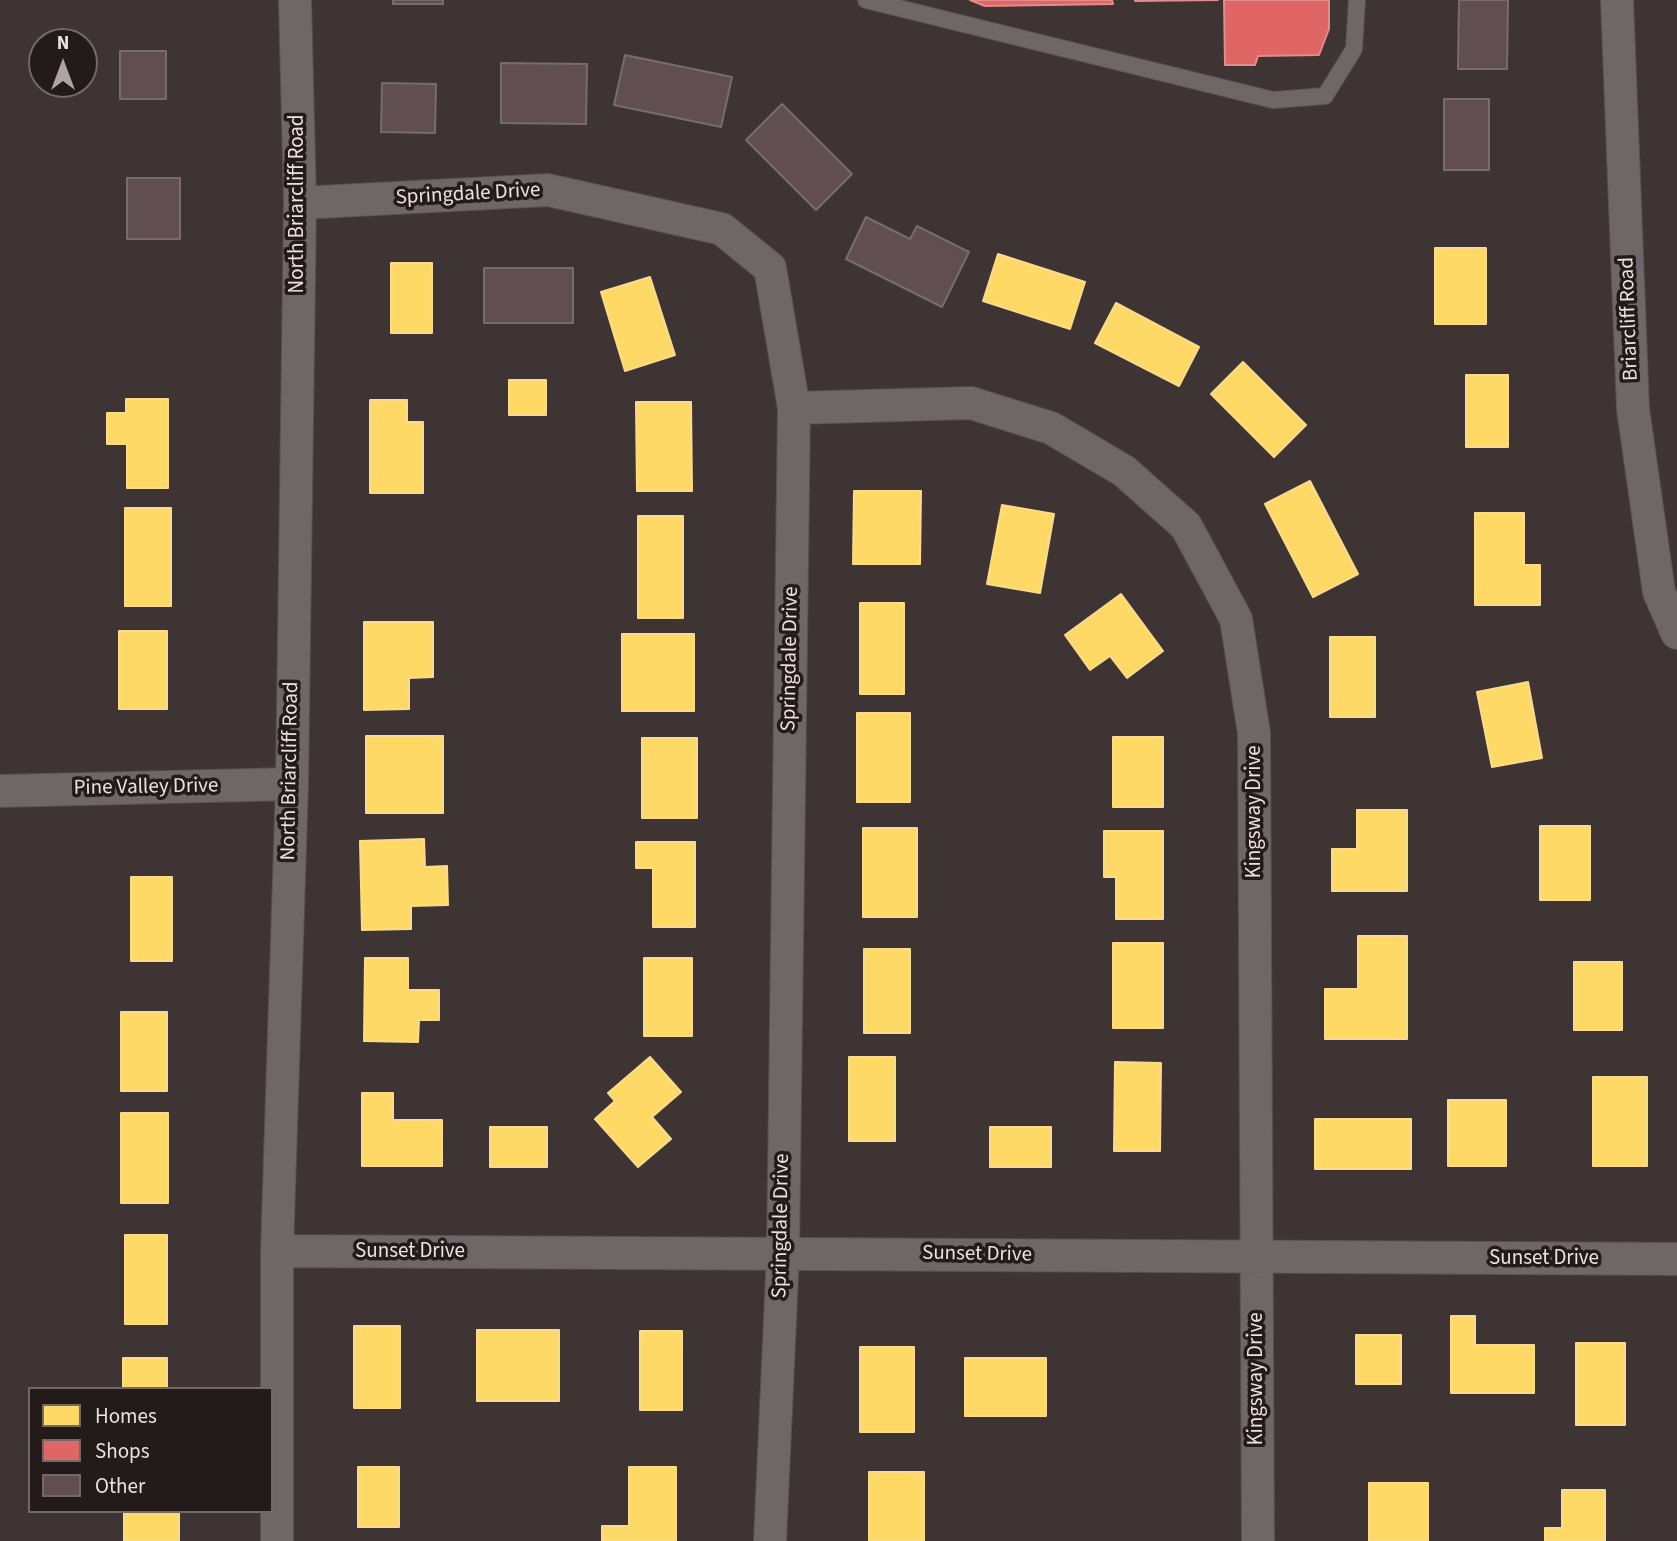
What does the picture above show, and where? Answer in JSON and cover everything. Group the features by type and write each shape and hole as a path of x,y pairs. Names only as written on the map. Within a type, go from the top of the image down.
{"street":[{"name":"North Briarcliff Road","path":"277,1541 277,1251 292,784 300,203 295,0"},
{"name":"Briarcliff Road","path":"1618,0 1633,409 1659,592 1677,633"},
{"name":"Springdale Drive","path":"300,203 548,190 722,229 770,268 794,408 783,1253 770,1541"},
{"name":"Kingsway Drive","path":"794,408 971,403 1051,428 1124,471 1186,526 1236,619 1254,733 1258,1541"},
{"name":"Pine Valley Drive","path":"0,791 292,784"},
{"name":"Sunset Drive","path":"277,1251 783,1253 1256,1259 1677,1259"}],"lane":[{"path":"866,0 1273,100 1325,96 1354,49 1357,0"}],"building: Homes":[{"path":"1435,248 1486,248 1486,324 1435,324"},
{"path":"998,254 1085,282 1070,329 983,301"},
{"path":"391,263 432,263 432,333 391,333"},
{"path":"650,277 675,355 625,371 601,292"},
{"path":"1116,303 1199,347 1179,386 1095,343"},
{"path":"1243,362 1306,425 1274,457 1211,394"},
{"path":"1466,375 1508,375 1508,447 1466,447"},
{"path":"509,380 546,380 546,415 509,415"},
{"path":"126,399 168,399 168,488 127,488 127,444 107,444 107,413 126,413"},
{"path":"370,400 407,400 407,422 423,422 423,493 370,493"},
{"path":"636,402 691,402 692,491 637,491"},
{"path":"1310,481 1358,574 1313,597 1265,504"},
{"path":"854,491 921,491 920,564 853,564"},
{"path":"1002,505 1054,514 1040,593 987,584"},
{"path":"125,508 171,508 171,606 125,606"},
{"path":"1475,513 1524,513 1524,565 1540,565 1540,605 1475,605"},
{"path":"638,516 683,516 683,618 638,618"},
{"path":"1121,594 1163,651 1127,678 1110,656 1090,670 1065,635"},
{"path":"860,603 904,603 904,694 860,694"},
{"path":"364,622 433,622 433,677 409,678 409,709 364,710"},
{"path":"119,631 167,631 167,709 119,709"},
{"path":"622,634 694,634 694,711 622,711"},
{"path":"1330,637 1375,637 1375,717 1330,717"},
{"path":"1528,682 1542,758 1492,767 1477,692"},
{"path":"857,713 910,713 910,802 857,802"},
{"path":"366,736 443,736 443,813 366,813"},
{"path":"1113,737 1163,737 1163,807 1113,807"},
{"path":"642,738 697,738 697,818 642,818"},
{"path":"1357,810 1407,810 1407,891 1332,891 1332,849 1357,849"},
{"path":"1540,826 1590,826 1590,900 1540,900"},
{"path":"863,828 917,828 917,917 863,917"},
{"path":"1104,831 1163,831 1163,919 1116,919 1116,877 1104,877"},
{"path":"424,839 425,867 447,866 448,905 411,906 411,929 362,930 360,841"},
{"path":"636,842 695,842 695,927 653,927 653,868 636,868"},
{"path":"131,877 172,877 172,961 131,961"},
{"path":"1358,936 1407,936 1407,1039 1325,1039 1325,989 1358,989"},
{"path":"1113,943 1163,943 1163,1028 1113,1028"},
{"path":"864,949 910,949 910,1033 864,1033"},
{"path":"365,958 408,958 408,990 439,990 439,1020 419,1020 418,1042 364,1041"},
{"path":"644,958 692,958 692,1036 644,1036"},
{"path":"1574,962 1622,962 1622,1030 1574,1030"},
{"path":"121,1012 167,1012 167,1091 121,1091"},
{"path":"650,1057 681,1092 652,1117 671,1139 638,1167 595,1119 615,1101 608,1093"},
{"path":"849,1057 895,1057 895,1141 849,1141"},
{"path":"1115,1062 1161,1063 1160,1151 1114,1151"},
{"path":"1593,1077 1647,1077 1647,1166 1593,1166"},
{"path":"362,1093 393,1093 393,1120 442,1120 442,1166 362,1166"},
{"path":"1448,1100 1506,1100 1506,1166 1448,1166"},
{"path":"121,1113 168,1113 168,1203 121,1203"},
{"path":"1315,1119 1411,1119 1411,1169 1315,1169"},
{"path":"490,1127 547,1127 547,1167 490,1167"},
{"path":"990,1127 1051,1127 1051,1167 990,1167"},
{"path":"125,1235 167,1235 167,1324 125,1324"},
{"path":"1451,1316 1475,1316 1475,1345 1534,1345 1534,1393 1451,1393"},
{"path":"354,1326 400,1326 400,1408 354,1408"},
{"path":"477,1330 559,1330 559,1401 477,1401"},
{"path":"640,1331 682,1331 682,1410 640,1410"},
{"path":"1356,1335 1401,1335 1401,1384 1356,1384"},
{"path":"1576,1343 1625,1343 1625,1425 1576,1425"},
{"path":"860,1347 914,1347 914,1432 860,1432"},
{"path":"123,1358 167,1358 167,1387 123,1387"},
{"path":"965,1358 1046,1358 1046,1416 965,1416"},
{"path":"358,1467 399,1467 399,1527 358,1527"},
{"path":"629,1467 676,1467 676,1541 602,1541 602,1526 629,1526"},
{"path":"869,1472 924,1472 924,1541 869,1541"},
{"path":"1369,1483 1428,1483 1428,1541 1369,1541"},
{"path":"1562,1490 1605,1490 1605,1541 1545,1541 1545,1528 1562,1528"},
{"path":"124,1513 179,1513 179,1541 124,1541"}],"building: Shops":[{"path":"970,0 1112,0 1113,4 985,6"},
{"path":"1135,0 1218,0 1135,1"},
{"path":"1224,0 1329,0 1329,29 1319,55 1258,56 1255,65 1225,65"}],"building: Other":[{"path":"393,0 443,0 443,4 393,4"},
{"path":"1459,0 1508,0 1507,69 1458,69"},
{"path":"120,51 166,51 166,99 120,99"},
{"path":"625,55 732,77 721,127 614,105"},
{"path":"501,63 587,64 586,124 501,123"},
{"path":"382,83 436,84 435,133 381,132"},
{"path":"1444,99 1489,99 1489,170 1444,170"},
{"path":"782,104 852,174 816,210 746,140"},
{"path":"127,178 180,178 180,239 127,239"},
{"path":"866,217 910,239 917,226 969,252 942,307 846,259"},
{"path":"484,268 573,268 573,323 484,323"}]}
